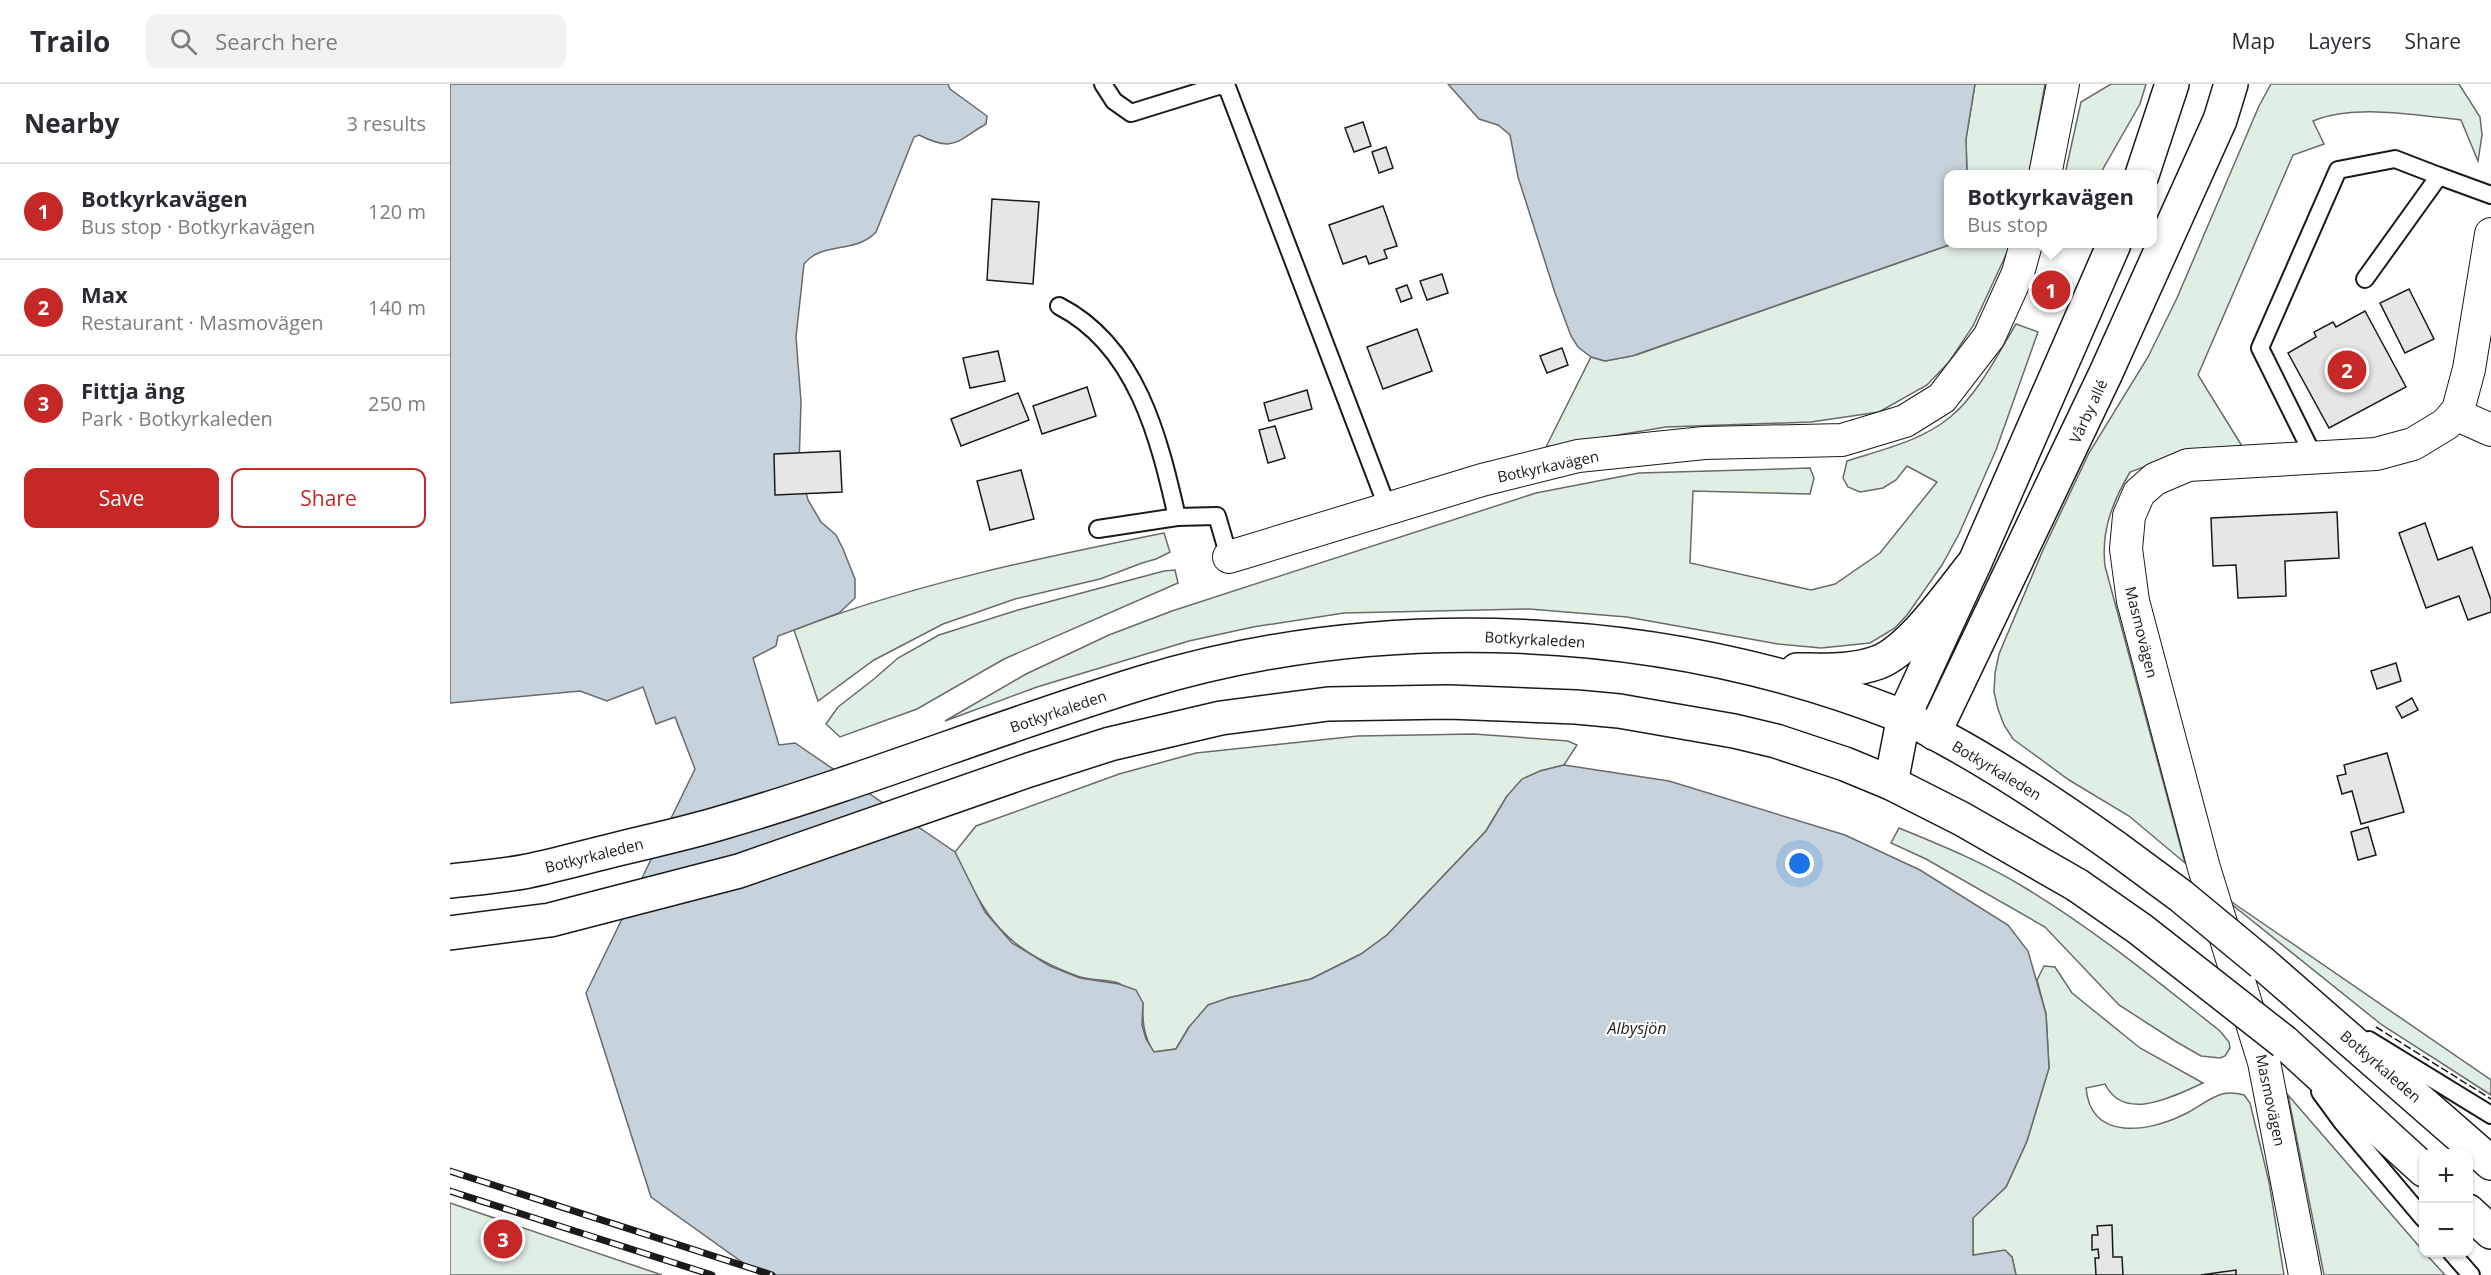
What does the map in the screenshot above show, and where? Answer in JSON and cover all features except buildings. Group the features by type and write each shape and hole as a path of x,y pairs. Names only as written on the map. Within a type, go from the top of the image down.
{"main road":[{"path":"2143,170 2172,84"},
{"name":"Vårby allé","path":"1891,783 1934,733 2105,375 2220,120 2232,84"},
{"path":"1891,783 1904,716 1975,562 2112,248"},
{"path":"1751,669 1840,670 1879,662 1903,646 1975,562"},
{"name":"Botkyrkaleden","path":"450,881 528,871 724,822 1085,701 1194,669 1285,650 1370,640 1482,636 1584,640 1667,651 1751,669 1904,716 1979,757 2059,808 2181,896 2319,1012 2491,1163"},
{"path":"450,933 550,920 740,870 1100,748 1221,718 1328,704 1449,702 1619,711 1734,731 1776,741 1845,764 1891,783 1962,819 2077,885 2140,929 2284,1042 2419,1165"},
{"path":"2473,1215 2491,1232"}],"street":[{"path":"2045,170 2062,84"},
{"name":"Masmovägen","path":"2305,1275 2264,1062 2204,868 2133,601 2126,549 2129,516 2139,493 2155,479 2188,465 2376,454 2413,444 2434,434 2455,414 2469,369 2491,234"},
{"name":"Botkyrkavägen","path":"1229,557 1482,480 1578,456 1704,443 1842,440 1905,421 1942,398 1989,337 2018,273 2025,248"},
{"path":"2455,414 2491,430"}],"lane":[{"path":"1103,84 1114,101 1131,113 1218,86 1227,87 1388,509"},
{"path":"2315,459 2260,348 2338,170 2396,159 2491,195"},
{"path":"2365,279 2439,176"},
{"path":"1059,306 1091,326 1119,357 1154,430 1163,456 1177,517"},
{"path":"1098,529 1177,517 1217,516 1229,557"},
{"path":"2319,1012 2405,1060 2491,1115"},
{"path":"2284,1042 2342,1122 2419,1213"},
{"path":"2455,1257 2471,1275"}],"green space":[{"path":"1975,84 2045,84 2030,170 1967,170 1966,139"},
{"path":"2111,84 2146,84 2140,104 2102,170 2066,170 2081,102"},
{"path":"2271,84 2459,84 2480,117 2482,135 2478,161 2461,120 2367,112 2330,116 2313,121 2324,144 2293,155 2198,375 2242,446 2181,453 2130,472 2113,506 2106,529 2105,566 2185,863 2129,816 2069,780 2013,739 1998,709 1994,692 1995,673 1999,654 2043,550 2089,453 2148,357 2177,298 2259,106"},
{"path":"1944,247 2009,248 1973,326 1949,362 1927,385 1879,412 1811,422 1666,427 1546,447 1591,357 1605,361 1636,355"},
{"path":"2016,324 2038,332 1996,450 1959,534 1942,565 1907,615 1895,628 1870,643 1821,648 1778,644 1627,617 1529,609 1344,613 1253,627 1189,641 1037,687 945,721 1026,674 1109,635 1172,611 1536,493 1639,473 1810,468 1814,478 1810,494 1693,491 1690,563 1811,590 1835,584 1880,553 1937,482 1907,466 1896,480 1883,488 1860,492 1848,487 1843,478 1847,461 1913,439 1949,418 1978,386"},
{"path":"1164,533 1170,552 1156,559 1100,579 1015,599 943,624 874,660 818,701 794,630 930,586 1070,552"},
{"path":"1175,570 1178,583 1004,659 917,709 840,737 826,724 838,707 898,658 939,635 1018,610"},
{"path":"1474,734 1568,741 1577,745 1564,765 1540,771 1507,796 1486,831 1387,935 1361,954 1311,979 1228,998 1189,1027 1176,1049 1153,1052 1144,1028 1143,1003 1118,983 1077,976 1032,955 1015,943 988,914 955,852 976,826 1119,774 1196,753 1358,736"},
{"path":"1899,828 1996,871 2077,922 2126,957 2220,1031 2229,1042 2230,1048 2225,1056 2220,1058 2201,1056 2119,1005 2045,927 1926,859 1891,843"},
{"path":"2210,887 2491,1080 2491,1095 2382,1025"},
{"path":"2044,966 2055,967 2072,993 2140,1048 2203,1083 2164,1099 2137,1104 2124,1102 2113,1096 2105,1084 2086,1088 2090,1105 2099,1117 2110,1125 2139,1128 2155,1125 2185,1114 2222,1094 2244,1095 2250,1103 2269,1182 2284,1275 2016,1275 2012,1257 1973,1255 1973,1217 2006,1187 2027,1141 2049,1068 2046,1014 2037,980"},
{"path":"2288,1095 2419,1246 2419,1257 2429,1257 2445,1275 2324,1275"},
{"path":"450,1203 662,1275 450,1275"}],"water":[{"name":"Albysjön","path":"450,84 948,84 950,89 987,116 986,124 955,143 940,143 919,135 914,137 876,232 859,243 820,252 804,264 796,337 801,402 799,467 808,500 821,522 836,535 843,549 855,579 855,598 839,613 778,636 776,646 753,658 779,745 795,743 955,852 985,912 1012,943 1050,966 1080,978 1119,984 1136,990 1143,1003 1142,1025 1146,1039 1154,1052 1176,1049 1189,1027 1208,1005 1228,998 1311,979 1361,954 1387,935 1486,831 1507,796 1522,779 1540,771 1564,765 1669,781 1845,835 1920,870 2008,925 2028,951 2046,1014 2049,1068 2027,1141 2006,1187 1973,1218 1973,1255 2005,1250 2012,1257 2016,1275 760,1275 651,1197 586,993 695,769 675,717 656,724 643,687 607,701 580,691 450,703"},
{"path":"1448,84 1975,84 1966,139 1967,170 1944,170 1944,247 1632,356 1605,361 1591,357 1578,347 1571,336 1518,177 1510,135 1498,125 1479,119"}],"railway":[{"path":"450,1171 772,1275"},
{"path":"450,1191 712,1275"}],"fence":[{"path":"2376,1027 2491,1099"}],"place":[{"name":"Botkyrkavägen","path":"2051,290"},
{"name":"Max","path":"2347,370"},
{"name":"Fittja äng","path":"503,1239"}]}
